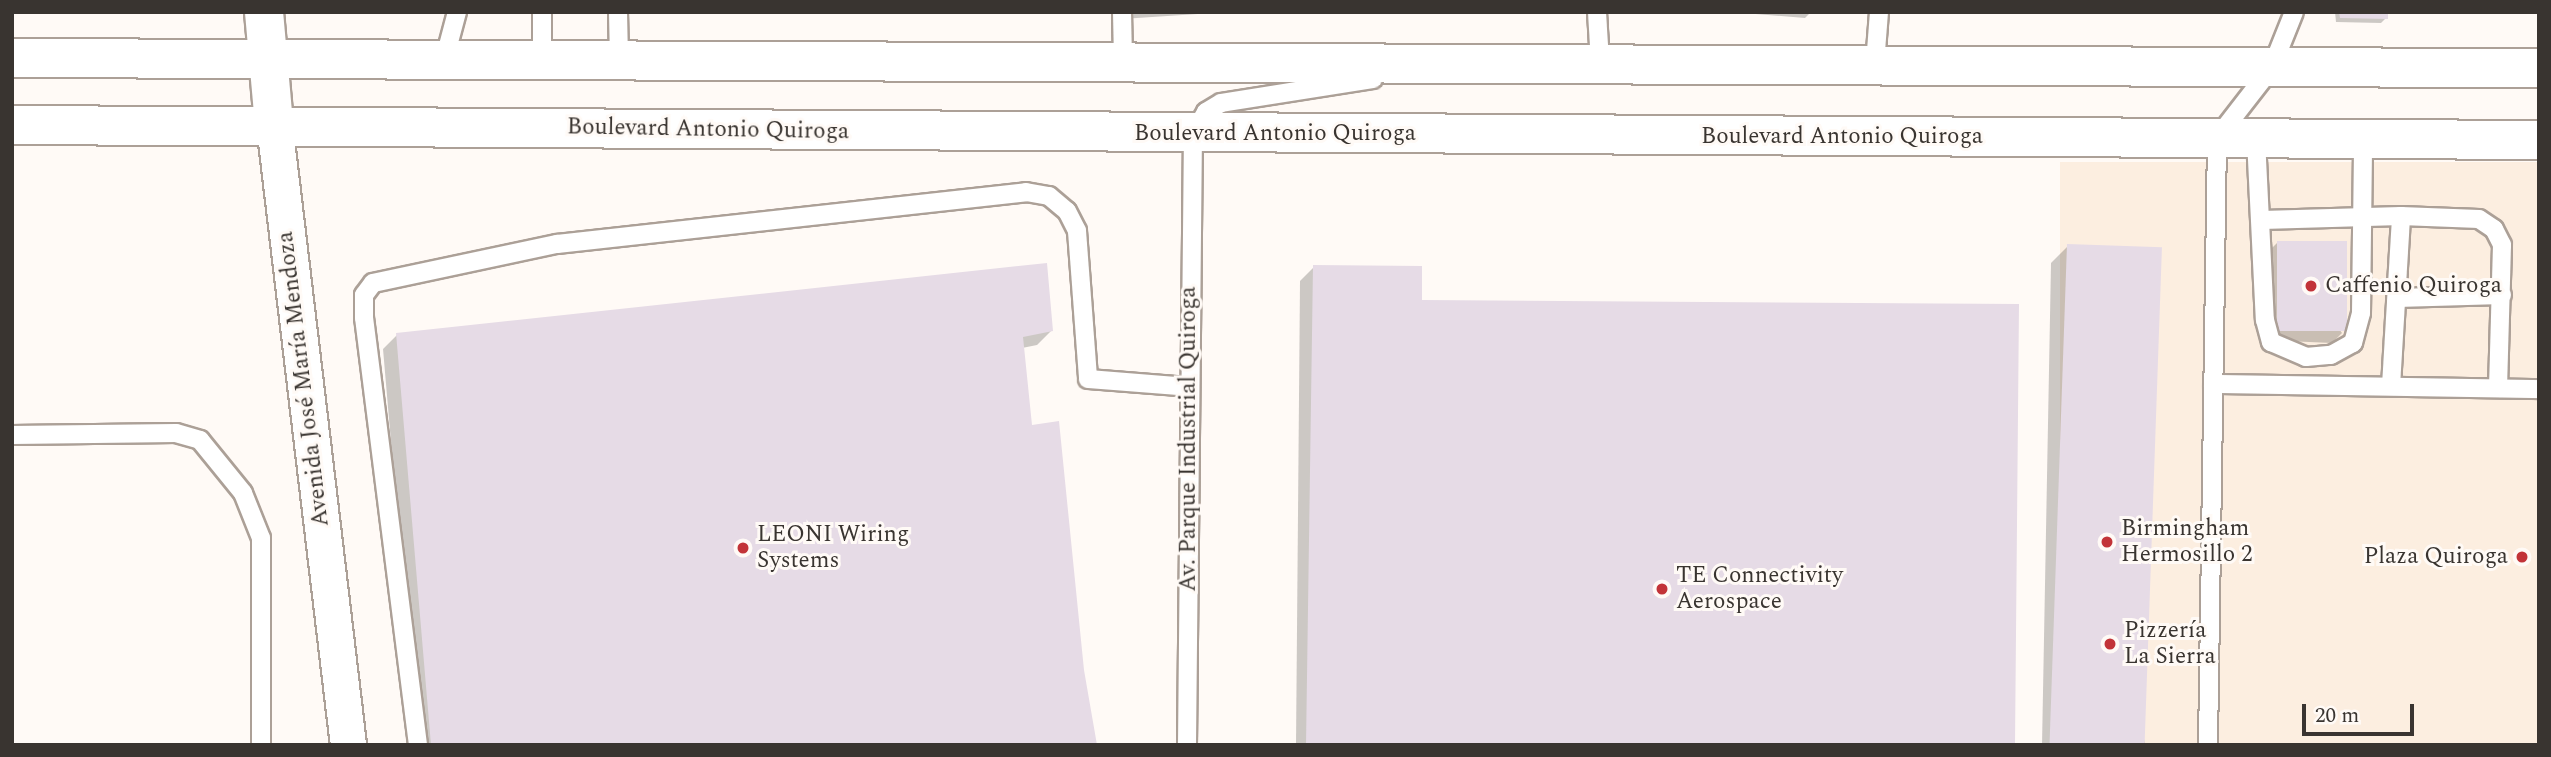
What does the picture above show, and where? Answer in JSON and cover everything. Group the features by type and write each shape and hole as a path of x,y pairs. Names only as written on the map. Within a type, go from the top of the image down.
{"main road":[{"name":"Avenida José María Mendoza","path":"264,12 274,124"},
{"path":"12,58 445,57 2539,68"},
{"name":"Boulevard Antonio Quiroga","path":"12,125 274,124 1193,134 2539,140"}],"street":[{"name":"Avenida José María Mendoza","path":"274,124 348,745"}],"lane":[{"path":"445,57 457,12"},
{"path":"542,12 542,58"},
{"path":"618,12 619,58"},
{"path":"1122,12 1123,61"},
{"path":"1597,12 1600,63"},
{"path":"1875,64 1879,12"},
{"path":"2208,745 2217,138 2272,66 2294,12"},
{"path":"1193,134 1206,112 1221,103 1394,75 1415,61"},
{"name":"Av. Parque Industrial Quiroga","path":"1187,745 1193,134"},
{"path":"2256,139 2265,320 2271,342 2306,357 2331,355 2353,343 2361,313 2363,139"},
{"path":"418,745 364,318 364,295 373,283 557,244 1026,192 1049,196 1067,211 1077,232 1088,379 1189,387"},
{"path":"2262,220 2401,216 2479,219 2494,229 2502,245 2498,388"},
{"path":"2391,386 2401,216"},
{"path":"2397,298 2502,295"},
{"path":"2213,384 2539,389"},
{"path":"12,435 176,433 200,440 243,493 261,538 261,745"}],"shaded area":[{"name":"Plaza Quiroga","path":"2060,162 2539,162 2539,745 2060,745"}],"building":[{"path":"2339,12 2388,12 2388,19 2340,18"},
{"name":"Caffenio Quiroga","path":"2277,241 2347,241 2347,331 2277,331"},
{"path":"2067,244 2162,247 2145,745 2050,745"},
{"name":"LEONI Wiring Systems","path":"1047,263 1053,331 1023,337 1032,425 1059,421 1084,670 1097,745 431,745 396,333"},
{"name":"TE Connectivity Aerospace","path":"1313,265 1422,266 1422,300 2019,304 2015,745 1306,745"}],"place":[{"name":"Caffenio Quiroga","path":"2311,286"},
{"name":"Birmingham Hermosillo 2","path":"2107,542"},
{"name":"LEONI Wiring Systems","path":"743,548"},
{"name":"Plaza Quiroga","path":"2522,557"},
{"name":"TE Connectivity Aerospace","path":"1662,589"},
{"name":"Pizzería La Sierra","path":"2110,644"}]}
